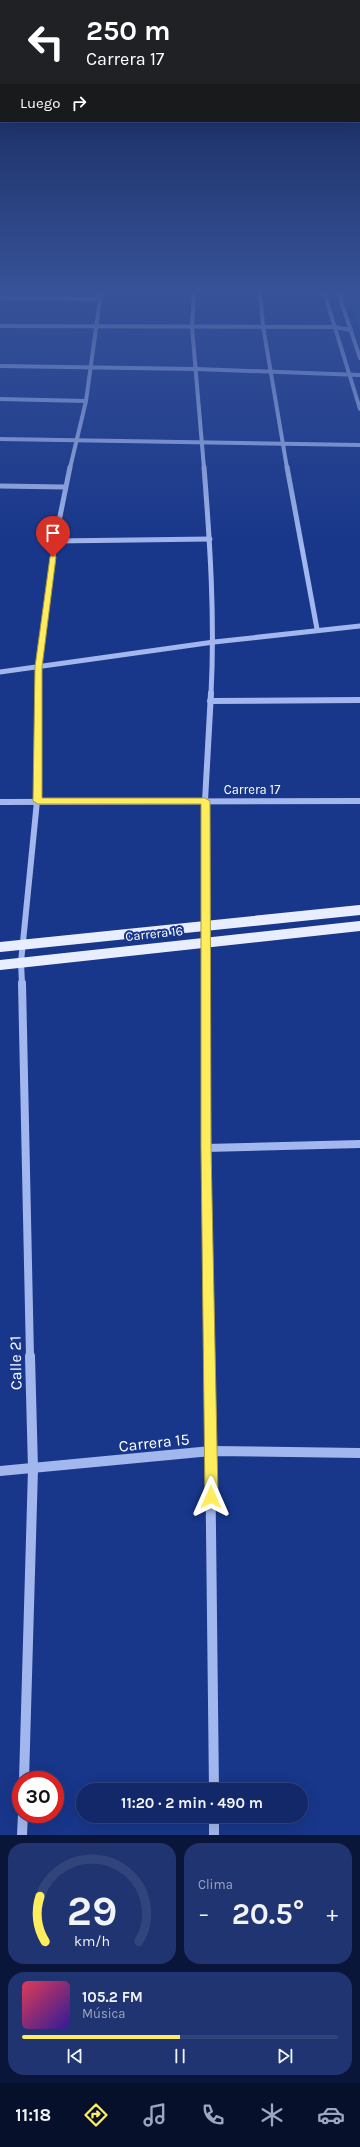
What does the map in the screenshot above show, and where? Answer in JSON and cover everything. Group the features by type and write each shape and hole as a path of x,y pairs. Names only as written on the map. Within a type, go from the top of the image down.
{"main road":[{"name":"Carrera 16","path":"0,947 360,910"},
{"name":"Carrera 16","path":"0,965 360,926"}],"street":[{"name":"Calle 21","path":"24,1771 33,1469 21,962 38,801 39,667 55,541 65,487 86,402 89,378"},
{"path":"197,378 210,539 214,642 205,801 206,1148 211,1451 214,1783"},
{"path":"273,378 283,444 317,629"},
{"path":"352,378 360,408"},
{"path":"0,399 86,402"},
{"path":"0,439 360,445"},
{"path":"0,486 65,487"},
{"path":"55,541 210,539"},
{"path":"0,672 214,642 317,629 360,626"},
{"path":"210,701 360,700"},
{"name":"Carrera 17","path":"0,802 360,801"},
{"path":"206,1148 360,1144"},
{"name":"Carrera 15","path":"0,1471 211,1451 360,1453"},
{"path":"22,1835 23,1823"},
{"path":"214,1823 214,1835"}],"route":[{"path":"53,557 39,667 38,801 205,801 206,1148 211,1497"}]}
